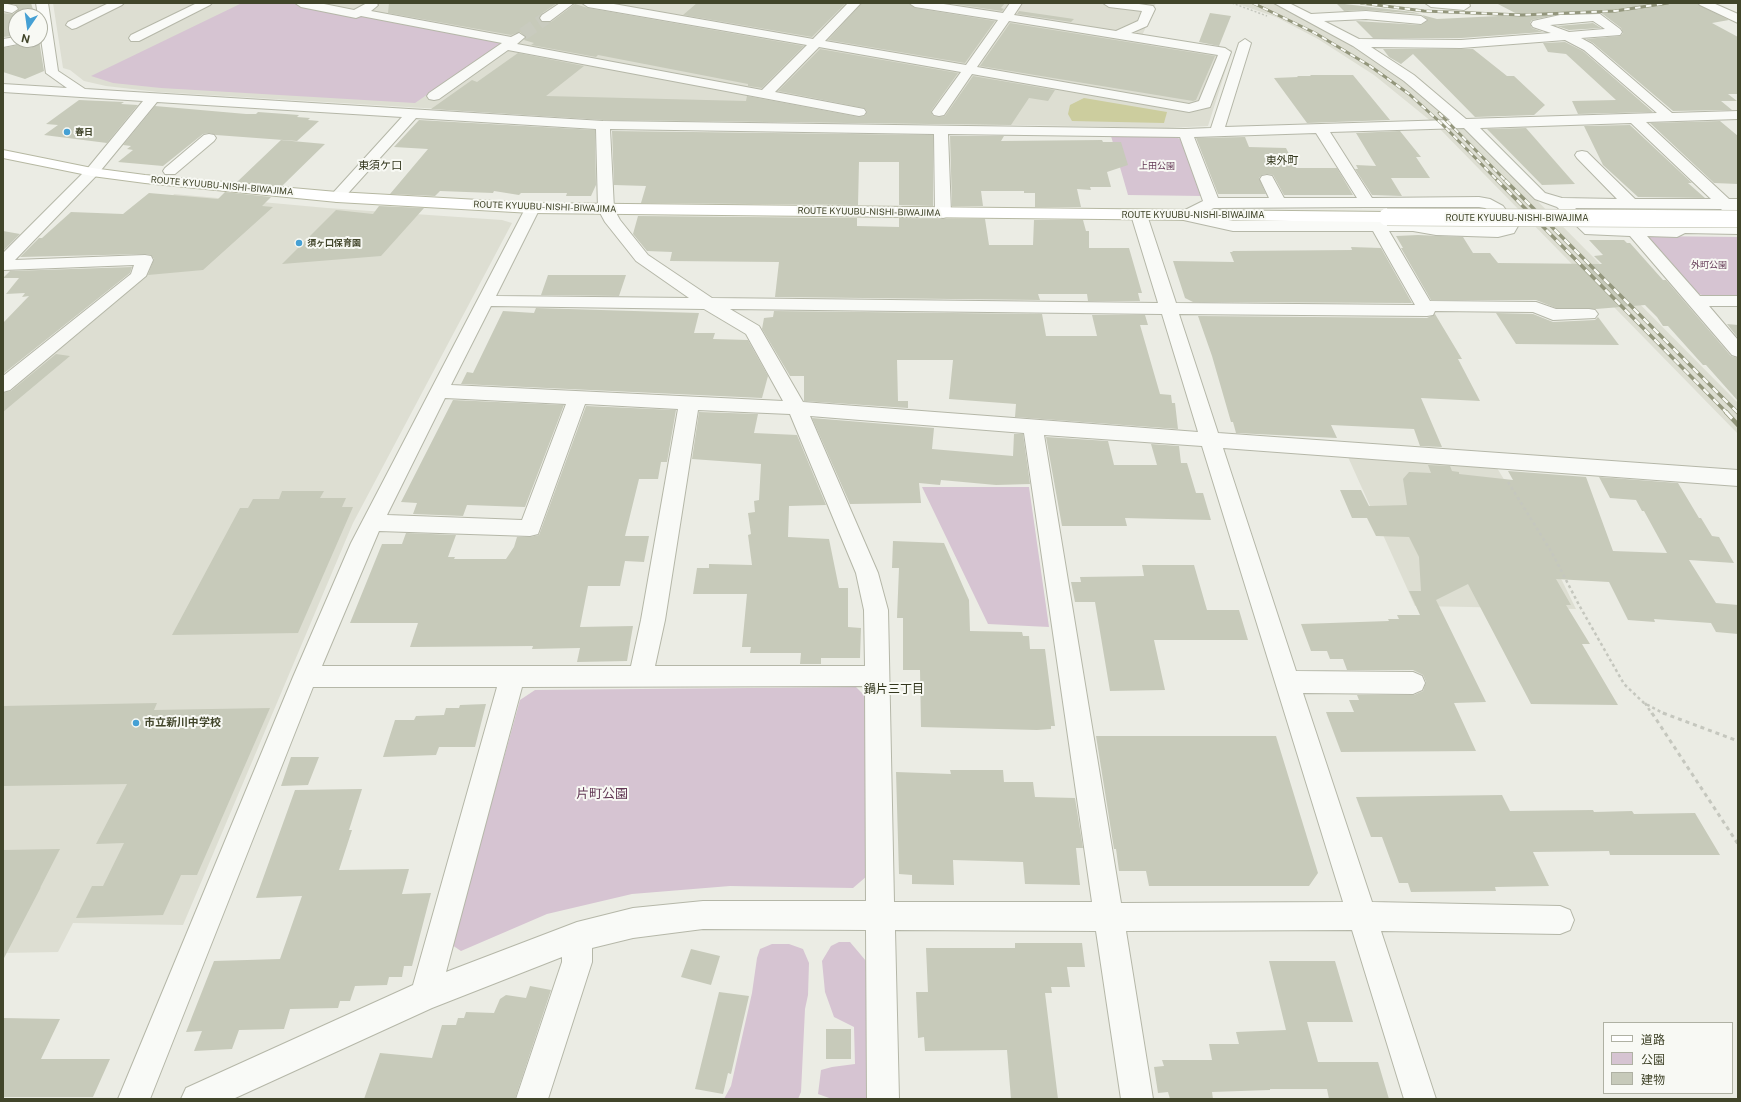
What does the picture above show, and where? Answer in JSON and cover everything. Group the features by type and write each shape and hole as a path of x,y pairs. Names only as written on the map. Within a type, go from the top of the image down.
{"main road":[{"name":"ROUTE KYUUBU-NISHI-BIWAJIMA","path":"3,154 92,172 145,179 337,197 532,208 1185,216"},
{"name":"ROUTE KYUUBU-NISHI-BIWAJIMA","path":"1383,222 1738,219"}],"street":[{"path":"72,25 118,3"},
{"path":"135,38 206,3"},
{"path":"301,3 356,14 375,3"},
{"path":"546,18 568,3"},
{"path":"588,3 1189,108 1205,104 1225,52 915,3"},
{"path":"766,94 855,3"},
{"path":"940,112 1016,3"},
{"path":"1109,3 1149,9 1143,23 1118,35"},
{"path":"1280,3 1357,43 1409,78 1465,123 1540,196 1560,203 1732,204"},
{"path":"1431,3 1464,6 1463,3"},
{"path":"1704,3 1738,19"},
{"path":"670,18 681,8"},
{"path":"359,12 514,40 766,94 859,112"},
{"path":"1311,18 1366,15 1421,20"},
{"path":"1357,43 1461,44 1566,35 1616,32 1596,17 1560,19 1537,24 1566,35 1588,47 1670,118"},
{"path":"434,96 514,40"},
{"path":"1217,132 1244,43"},
{"path":"46,48 52,73 82,91"},
{"path":"3,88 82,91 603,126 1184,133 1738,115"},
{"path":"3,263 92,172 154,96"},
{"path":"337,197 412,114"},
{"path":"1634,118 1732,204 1738,219"},
{"path":"603,126 606,209 613,222 642,258 709,304 753,330 797,408 867,573 876,610 883,1099"},
{"path":"1320,128 1368,203"},
{"path":"941,129 944,213"},
{"path":"1184,133 1212,203"},
{"path":"170,171 209,138"},
{"path":"1582,155 1630,203"},
{"path":"1267,179 1279,204"},
{"path":"1479,202 1490,204 1497,209 1510,226 1508,230 1498,232 1436,230 1383,222 1233,226 1185,216 1212,203 1279,204 1479,202"},
{"path":"1560,203 1591,231 1677,232 1680,228 1738,229"},
{"path":"134,1099 305,677 372,523 532,208"},
{"path":"1139,215 1420,1099"},
{"path":"484,301 1427,310 1383,222"},
{"path":"1634,231 1738,351"},
{"path":"3,263 146,260 138,276 3,386"},
{"path":"1694,301 1738,301"},
{"path":"1424,306 1536,307 1553,315 1589,314"},
{"path":"438,391 797,408 1033,427 1738,478"},
{"path":"372,523 530,528 578,397"},
{"path":"641,675 653,620 689,403"},
{"path":"1033,427 1137,1099"},
{"path":"305,677 512,677 641,675 877,676"},
{"path":"425,995 512,677"},
{"path":"1287,682 1413,683"},
{"path":"197,1099 425,995 578,937 633,923 703,915 1108,917 1361,916 1560,920"},
{"path":"532,1099 577,962 578,937"}],"path":[{"path":"1232,3 1269,16"},
{"path":"1494,460 1551,551 1579,605 1624,684 1644,703 1738,844"},
{"path":"1644,703 1665,714 1738,741"}],"shaded area":[{"path":"53,3 1156,3 1142,36 1232,50 1208,126 1167,128 540,115 158,92 106,86 84,81 70,70 63,68"},
{"path":"1235,3 1276,3 1368,53 1457,121 1432,122 1374,75 1318,39 1276,17"},
{"path":"1084,98 1167,112 1164,123 1072,121 1068,114 1070,105"},
{"path":"1463,126 1738,403 1738,434 1438,127"},
{"name":"市立新川中学校","path":"174,194 327,208 502,220 512,223 353,523 183,925 73,923 58,952 3,953 3,391 145,276 176,226 153,228"},
{"path":"1348,457 1494,463 1547,550 1576,609 1415,606"}],"green space":[{"path":"242,3 289,3 502,43 415,103 161,88 113,83 91,76"},
{"name":"上田公園","path":"1111,136 1174,137 1181,139 1203,196 1128,195"},
{"name":"外町公園","path":"1648,236 1738,237 1738,297 1705,296 1696,293 1647,240"},
{"path":"922,487 1029,487 1049,627 988,624"},
{"name":"片町公園","path":"856,687 866,697 867,876 853,888 730,886 632,894 547,914 461,951 452,945 520,700 535,690"},
{"path":"839,942 850,942 866,961 867,1099 832,1099 818,1094 821,1070 855,1064 854,1027 834,1017 825,992 822,961 831,946"},
{"path":"772,944 789,944 803,949 809,963 801,1092 798,1099 724,1099 731,1086 752,993 757,958 760,949"}],"building":[{"path":"10,3 31,3 33,8 18,8 16,5"},
{"path":"389,3 557,3 541,14 539,19 542,22 551,22 575,4 588,8 804,46 762,88 598,55 596,57 531,45 534,43 524,40 526,37 520,32 511,35 388,13"},
{"path":"697,3 846,3 812,37 683,15"},
{"path":"862,3 908,3 915,8 995,21 965,63 828,40"},
{"path":"947,3 1005,3 1001,8 1004,9 1002,11"},
{"path":"1336,3 1421,14 1366,10 1344,11"},
{"path":"1496,3 1696,3 1729,20 1712,23 1738,37 1738,94 1728,94 1737,101 1721,101 1732,110 1673,111 1593,43 1586,39 1620,36 1623,33 1621,28 1600,12 1560,14 1532,20 1530,23 1532,28 1543,32 1461,38 1373,38 1356,21 1421,25 1428,20 1422,15 1437,19 1519,15"},
{"path":"1019,11 1074,19 1071,22 1017,14"},
{"path":"3,13 8,14 8,37 3,37"},
{"path":"1210,13 1231,16 1219,46 1199,42"},
{"path":"1010,23 1215,56 1196,100 1193,101 980,66"},
{"path":"1593,23 1601,28 1569,30 1557,26"},
{"path":"1565,42 1583,51 1653,112 1578,114 1572,101 1616,100 1566,54 1548,52 1543,43"},
{"path":"3,48 40,48 44,71 25,79 3,72"},
{"path":"820,49 958,73 931,111 933,116 945,116 973,76 1055,90 1048,101 1029,98 1011,125 603,120 431,109 472,80 477,82 518,53 584,66 546,96 746,101 747,96 859,117 865,116 867,111 864,108 778,91"},
{"path":"1383,49 1473,49 1507,76 1514,76 1545,105 1534,115 1475,117 1413,54 1401,64 1389,57"},
{"path":"1310,75 1353,75 1390,120 1307,123 1274,78 1311,76"},
{"path":"79,100 124,102 121,104 138,105 107,143 44,135 58,125 46,124"},
{"path":"155,106 246,114 256,114 258,112 299,115 297,117 310,118 308,120 319,121 297,141 216,135 209,133 203,134 163,166 118,162 133,150 127,149 131,146 123,145"},
{"path":"419,120 595,130 596,185 591,196 566,196 567,193 521,193 519,195 494,191 493,193 440,191 435,196 390,194 428,149 394,147"},
{"path":"1720,121 1738,136 1738,184 1714,183 1650,123"},
{"path":"1630,125 1692,183 1688,183 1705,198 1638,197 1603,165 1584,126"},
{"path":"1526,128 1575,184 1542,185 1487,129"},
{"path":"612,131 933,135 933,206 899,205 899,162 859,162 858,205 641,203 646,186 614,185"},
{"path":"1400,131 1421,157 1416,157 1430,178 1391,178 1402,196 1372,195 1355,169 1358,169 1356,165 1376,166 1356,133"},
{"path":"950,136 1004,136 1001,141 1102,140 1103,142 1121,142 1128,165 1107,172 1111,187 1090,187 1091,190 1077,189 1081,207 1035,207 1035,193 1024,193 1024,191 981,191 983,206 952,206"},
{"path":"1245,137 1249,147 1286,148 1296,168 1337,168 1353,195 1284,195 1273,175 1267,174 1262,175 1259,178 1266,194 1218,194 1196,138"},
{"path":"281,140 325,144 282,186 237,182"},
{"path":"225,192 271,197 262,206 273,207 203,270 148,275 154,259 151,255 145,254 20,257 39,238 42,238 71,212 123,214 149,193 218,199"},
{"path":"379,206 424,208 381,256 282,264 336,210 373,214"},
{"path":"638,216 857,218 857,226 899,227 899,218 985,219 989,245 1033,245 1034,220 1083,220 1086,231 1089,231 1089,248 1129,248 1142,293 1138,293 1140,301 1088,301 1087,294 1038,294 1040,300 775,297 779,262 670,261 672,252 647,251 633,234"},
{"path":"3,231 20,234 3,251"},
{"path":"1418,235 1463,237 1473,253 1490,253 1498,263 1602,264 1594,256 1603,255 1589,240 1624,240 1627,243 1630,243 1663,280 1666,280 1731,356 1738,358 1738,401 1706,365 1703,365 1668,326 1663,326 1657,317 1645,305 1596,309 1556,308 1536,300 1431,300 1401,248 1403,248 1396,236"},
{"path":"1351,247 1381,248 1412,303 1193,302 1185,298 1173,261 1234,262 1230,252 1233,252 1232,251 1352,250"},
{"path":"132,267 130,273 3,374 3,323 29,296 22,297 25,293 6,294 19,278 3,278 10,271"},
{"path":"548,275 626,275 619,296 541,295"},
{"path":"536,308 699,313 694,333 715,333 713,339 748,340 768,376 762,398 461,384 467,372 473,373 503,311 534,313"},
{"path":"774,311 1042,314 1046,336 1097,336 1092,315 1145,315 1148,325 1140,325 1160,394 1171,395 1172,403 1175,403 1178,429 1015,417 1016,404 949,399 953,360 897,360 898,401 908,401 908,408 804,401 804,376 790,376 762,329 764,318 773,317"},
{"path":"1496,313 1533,314 1553,322 1595,320 1598,317 1619,345 1516,344"},
{"path":"1435,314 1462,359 1458,359 1480,401 1421,398 1442,447 1420,446 1414,429 1331,425 1337,438 1236,433 1233,422 1231,422 1212,356 1198,316 1427,318"},
{"path":"1727,324 1738,325 1738,338"},
{"path":"56,354 70,356 3,412 3,393 11,391"},
{"path":"453,400 564,405 525,507 467,505 463,516 413,514 417,503 401,502"},
{"path":"586,406 676,410 667,462 661,462 658,479 639,479 625,536 649,536 644,562 625,561 620,586 588,586 580,627 633,626 627,661 577,662 580,648 532,649 533,646 410,647 418,623 350,623 382,544 402,544 406,533 456,535 448,557 455,557 454,559 506,559 514,547 517,537 539,535"},
{"path":"699,412 758,414 754,433 797,435 826,505 789,506 788,537 829,539 839,588 848,588 848,627 861,628 860,658 821,658 821,664 800,664 801,653 750,653 751,647 742,647 747,594 693,594 697,568 709,568 709,564 752,565 748,535 751,534 748,513 755,512 754,501 759,500 761,464 692,459"},
{"path":"812,418 934,428 932,449 1013,456 1014,434 1023,434 1030,484 996,485 941,480 940,485 919,483 921,503 850,504"},
{"path":"1046,437 1108,441 1114,465 1157,465 1151,444 1179,446 1181,463 1187,463 1196,493 1203,493 1211,520 1125,518 1127,526 1062,526"},
{"path":"1428,465 1450,466 1452,471 1459,472 1459,474 1513,480 1508,471 1586,477 1613,551 1667,553 1644,511 1642,511 1636,500 1610,498 1599,477 1678,483 1699,518 1701,518 1712,536 1719,537 1734,563 1689,560 1716,603 1738,605 1738,634 1716,632 1711,623 1654,619 1655,622 1628,620 1609,582 1556,579 1571,605 1566,605 1590,644 1582,644 1618,705 1531,704 1468,584 1436,600 1486,702 1454,703 1476,751 1341,752 1326,712 1354,712 1349,700 1359,700 1357,695 1414,695 1423,691 1426,682 1423,675 1413,670 1347,670 1343,659 1330,659 1327,651 1311,651 1301,624 1389,621 1388,619 1399,619 1397,615 1420,615 1409,591 1421,591 1419,557 1409,537 1376,536 1367,518 1352,518 1340,490 1361,490 1369,506 1407,505 1403,479 1409,472 1431,473"},
{"path":"282,491 324,491 320,498 346,498 342,507 353,507 298,633 172,635 240,508 248,508 253,499 279,499"},
{"path":"893,541 944,543 969,600 970,631 1022,632 1023,636 1029,636 1030,649 1045,649 1055,726 1051,726 1051,729 1037,730 921,727 920,670 903,670 903,618 897,618 899,568 892,568"},
{"path":"1142,565 1194,565 1207,610 1239,610 1248,640 1154,640 1165,690 1110,691 1095,602 1075,602 1071,582 1081,582 1080,577 1144,576"},
{"path":"157,703 154,710 270,708 197,875 181,875 163,915 76,918 92,886 103,886 124,843 96,844 127,784 3,786 3,706"},
{"path":"486,704 475,747 439,747 436,755 383,757 395,720 414,720 416,716 444,715 446,708 459,708 460,705"},
{"path":"1096,736 1276,736 1318,873 1309,886 1149,886 1146,871 1119,871 1116,849 1114,849"},
{"path":"291,757 319,757 308,785 281,786"},
{"path":"950,770 1003,770 1004,782 1033,782 1035,797 1075,798 1083,848 1076,848 1080,885 1025,884 1023,862 953,860 954,885 912,884 912,875 899,874 896,772 951,774"},
{"path":"362,789 349,830 352,830 339,870 409,869 402,894 431,893 412,966 404,966 402,977 389,977 387,985 355,986 350,1001 340,1001 338,1008 290,1009 284,1029 239,1030 232,1049 194,1051 202,1031 186,1032 214,961 280,959 302,896 256,898 295,790"},
{"path":"1502,795 1510,811 1593,810 1594,812 1632,811 1634,814 1695,813 1720,855 1610,855 1609,851 1533,852 1549,886 1495,887 1496,891 1411,892 1408,883 1399,883 1382,837 1371,837 1356,797"},
{"path":"60,849 40,888 41,887 3,960 3,850"},
{"path":"1015,943 1082,943 1085,967 1067,967 1070,987 1051,987 1052,993 1045,993 1058,1099 1011,1099 1007,1050 925,1051 924,1037 918,1038 916,992 928,992 926,948 1015,948"},
{"path":"691,949 720,956 711,985 681,977"},
{"path":"1269,961 1335,961 1353,1022 1307,1022 1318,1062 1378,1062 1389,1099 1329,1099 1327,1089 1270,1089 1212,1092 1213,1099 1170,1099 1168,1092 1158,1093 1154,1067 1164,1066 1162,1060 1212,1060 1209,1044 1239,1044 1236,1032 1286,1030"},
{"path":"530,986 551,990 515,1099 364,1099 380,1053 432,1058 442,1025 456,1025 458,1018 464,1018 466,1012 494,1013 500,999 506,995 526,998"},
{"path":"719,992 749,996 731,1074 728,1073 723,1094 695,1089"},
{"path":"3,1018 60,1019 41,1059 110,1059 93,1097 3,1097"},
{"path":"826,1029 851,1029 851,1059 826,1059"}],"tunnel":[{"path":"523,34 546,18"}],"railway":[{"path":"1253,3 1315,33 1370,66 1409,94 1442,124 1498,181"},
{"path":"1361,3 1424,11 1522,15 1615,11 1668,3"},
{"path":"1439,113 1506,181"},
{"path":"1497,180 1727,413"},
{"path":"1506,181 1738,413"},
{"path":"1726,412 1738,425"}],"place":[{"name":"春日","path":"67,132"},
{"name":"須ヶ口保育園","path":"299,243"},
{"name":"市立新川中学校","path":"136,723"}],"district":[{"name":"東外町","path":"1282,161"},
{"name":"東須ケ口","path":"380,166"},
{"name":"鍋片三丁目","path":"894,689"}]}
